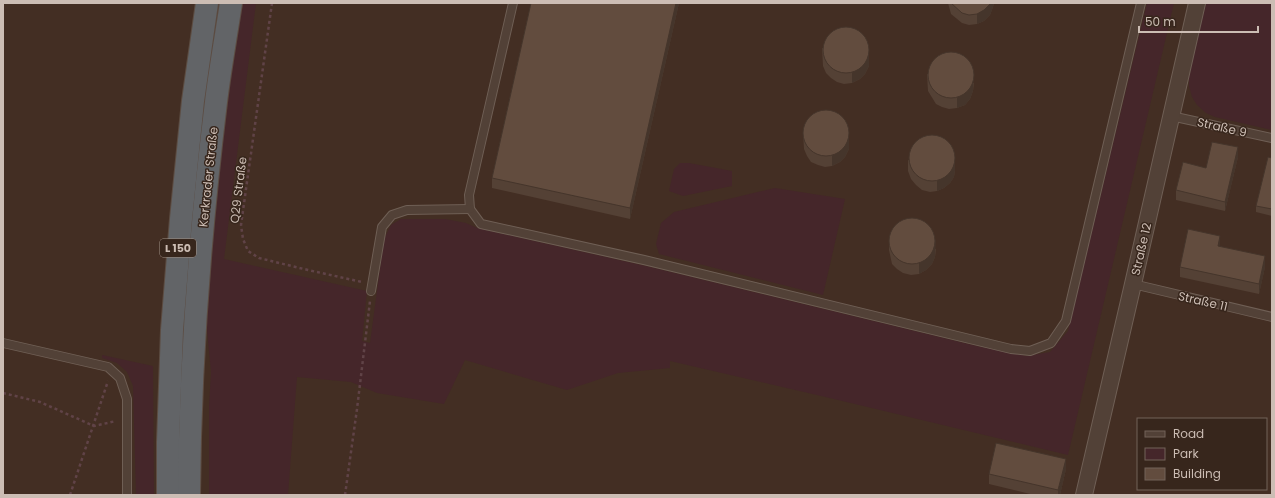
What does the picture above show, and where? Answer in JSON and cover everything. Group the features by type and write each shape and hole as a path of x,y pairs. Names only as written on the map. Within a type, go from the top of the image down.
{"highway":[{"name":"Kerkrader Straße","path":"168,495 172,330 181,219 192,108 208,3"},
{"name":"Kerkrader Straße","path":"189,495 194,340 203,234 216,101 231,3"}],"street":[{"name":"Straße 12","path":"1084,495 1198,3"}],"lane":[{"path":"513,3 469,195 470,210 481,224 644,260 1011,349 1030,351 1051,343 1066,321 1141,3"},
{"name":"Straße 9","path":"1171,116 1272,138"},
{"path":"371,287 382,226 392,215 407,210 470,210"},
{"name":"Straße 11","path":"1134,284 1272,317"},
{"path":"3,343 108,367 120,378 127,399 127,495"}],"path":[{"name":"Q29 Straße","path":"272,3 241,225 243,239 248,251 259,258 371,287"},
{"path":"345,495 357,409 371,287"},
{"path":"70,495 113,372"},
{"path":"3,393 40,402 94,426 127,420"}],"green space":[{"path":"242,3 256,3 224,259 367,291 362,341 370,343 384,239 391,225 401,219 445,219 466,223 477,228 646,266 981,347 1027,356 1050,352 1068,331 1147,3 1174,3 1068,455 670,361 670,368 618,373 567,390 465,360 444,404 377,393 351,382 297,377 288,495 209,495 209,406 211,372 206,320 218,173"},
{"path":"1206,3 1272,3 1272,130 1215,117 1206,113 1197,105 1192,97 1189,86 1189,72"},
{"path":"680,163 689,163 732,171 732,186 683,196 669,191 674,169"},
{"path":"775,188 845,199 823,295 659,254 656,244 661,223 674,212"},
{"path":"102,355 153,366 154,495 136,495 133,386 127,372 117,363 102,358"}],"building":[{"path":"531,3 676,3 630,208 492,178"},
{"path":"951,3 991,3 977,14 969,15 962,13"},
{"path":"851,27 863,33 868,41 868,59 863,67 855,72 841,73 829,67 824,59 823,45 829,33 837,28"},
{"path":"946,52 956,52 964,56 970,62 974,70 974,80 970,88 964,94 956,98 946,98 938,94 932,88 928,80 928,70 932,62 938,56"},
{"path":"826,110 839,114 845,120 849,133 845,146 839,152 826,156 813,152 807,146 803,133 807,120 813,114"},
{"path":"937,135 949,141 954,149 954,167 949,175 941,180 927,181 915,175 910,167 909,153 915,141 923,136"},
{"path":"1212,142 1238,147 1225,202 1176,190 1183,162 1206,168"},
{"path":"1268,157 1272,158 1272,209 1256,206"},
{"path":"907,218 917,218 925,222 931,228 935,236 935,246 931,254 925,260 917,264 907,264 899,260 893,254 889,246 889,236 893,228 899,222"},
{"path":"1188,229 1220,236 1218,246 1265,256 1259,284 1180,267"},
{"path":"996,443 1066,459 1058,490 989,474"}]}
